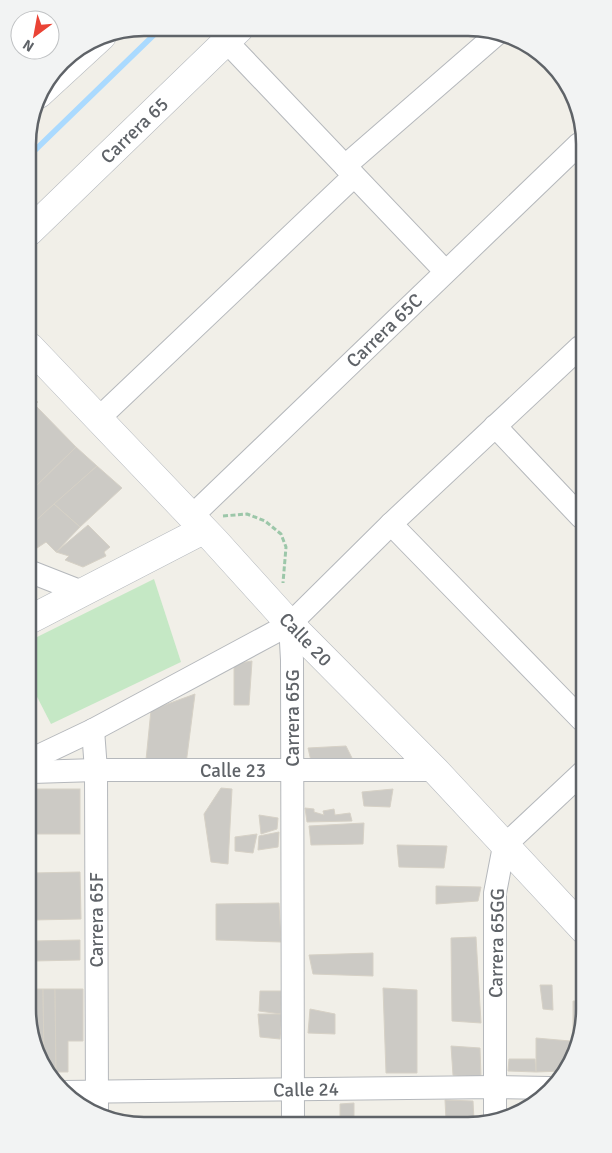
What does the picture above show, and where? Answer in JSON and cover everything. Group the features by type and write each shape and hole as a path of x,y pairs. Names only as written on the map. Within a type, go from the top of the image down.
{"street":[{"name":"Carrera 65","path":"36,225 231,36"},
{"path":"235,36 350,171 445,271"},
{"path":"98,419 350,171 492,39"},
{"name":"Carrera 65C","path":"203,521 445,271 576,147"},
{"path":"36,757 93,730 290,624 391,524 576,351"},
{"name":"Calle 20","path":"36,353 98,419 203,521 290,624 435,770 576,922"},
{"path":"495,426 576,512"},
{"path":"36,616 82,592 203,521"},
{"path":"391,524 576,714"},
{"path":"36,574 82,592"},
{"name":"Carrera 65G","path":"290,624 292,660 293,1117"},
{"name":"Carrera 65F","path":"93,730 96,770 97,1101"},
{"name":"Calle 23","path":"36,772 96,770 435,770"},
{"path":"504,846 576,779"},
{"name":"Carrera 65GG","path":"495,1113 495,893 504,846"},
{"name":"Calle 24","path":"83,1097 97,1101 293,1089 541,1088"}],"path":[{"path":"203,521 247,514 266,521 281,534 286,548 283,586"}],"green space":[{"path":"154,579 181,662 51,724 36,695 36,638"}],"building":[{"path":"36,406 76,447 36,486"},
{"path":"76,447 97,466 36,521 36,486"},
{"path":"97,466 122,488 80,527 54,504"},
{"path":"54,504 80,527 56,552 46,542 36,549 36,520"},
{"path":"88,525 110,547 104,552 106,556 83,567 65,560 69,556 56,552"},
{"path":"252,661 249,705 234,705 234,664"},
{"path":"195,694 186,764 146,760 151,710"},
{"path":"346,746 354,762 311,761 308,748"},
{"path":"221,788 232,789 228,864 211,862 204,814"},
{"path":"36,789 80,789 80,834 36,834"},
{"path":"393,789 390,807 364,806 362,792"},
{"path":"305,808 314,809 314,812 324,815 323,811 334,809 335,815 350,813 352,821 307,822"},
{"path":"259,815 278,818 277,829 261,834"},
{"path":"364,823 363,844 311,845 309,826"},
{"path":"279,832 278,847 258,850 259,836"},
{"path":"257,834 253,853 235,851 235,837"},
{"path":"397,845 447,846 444,868 399,867"},
{"path":"80,872 81,919 36,920 36,873"},
{"path":"436,886 481,887 478,901 436,904"},
{"path":"279,903 281,942 216,940 216,904"},
{"path":"476,937 481,1023 452,1021 451,938"},
{"path":"80,940 80,960 36,961 36,941"},
{"path":"373,953 373,976 313,974 309,955"},
{"path":"540,985 552,985 553,1010 543,1009"},
{"path":"383,988 417,990 417,1073 386,1073"},
{"path":"36,989 43,989 44,1049 37,1023 36,1009"},
{"path":"43,989 55,989 56,1071 44,1049"},
{"path":"55,989 83,989 83,1041 68,1041 68,1072 56,1071"},
{"path":"260,991 282,991 281,1014 259,1011"},
{"path":"573,1001 576,1001 576,1016 573,1034"},
{"path":"310,1009 335,1014 335,1034 308,1033"},
{"path":"258,1014 282,1014 280,1039 260,1037"},
{"path":"536,1038 570,1041 565,1057 556,1071 536,1072"},
{"path":"451,1046 480,1048 481,1077 453,1075"},
{"path":"509,1059 535,1059 536,1072 508,1071"},
{"path":"445,1100 473,1101 474,1117 446,1117"},
{"path":"354,1103 354,1117 340,1117 340,1104"}],"waterway":[{"path":"36,149 153,36"}]}
